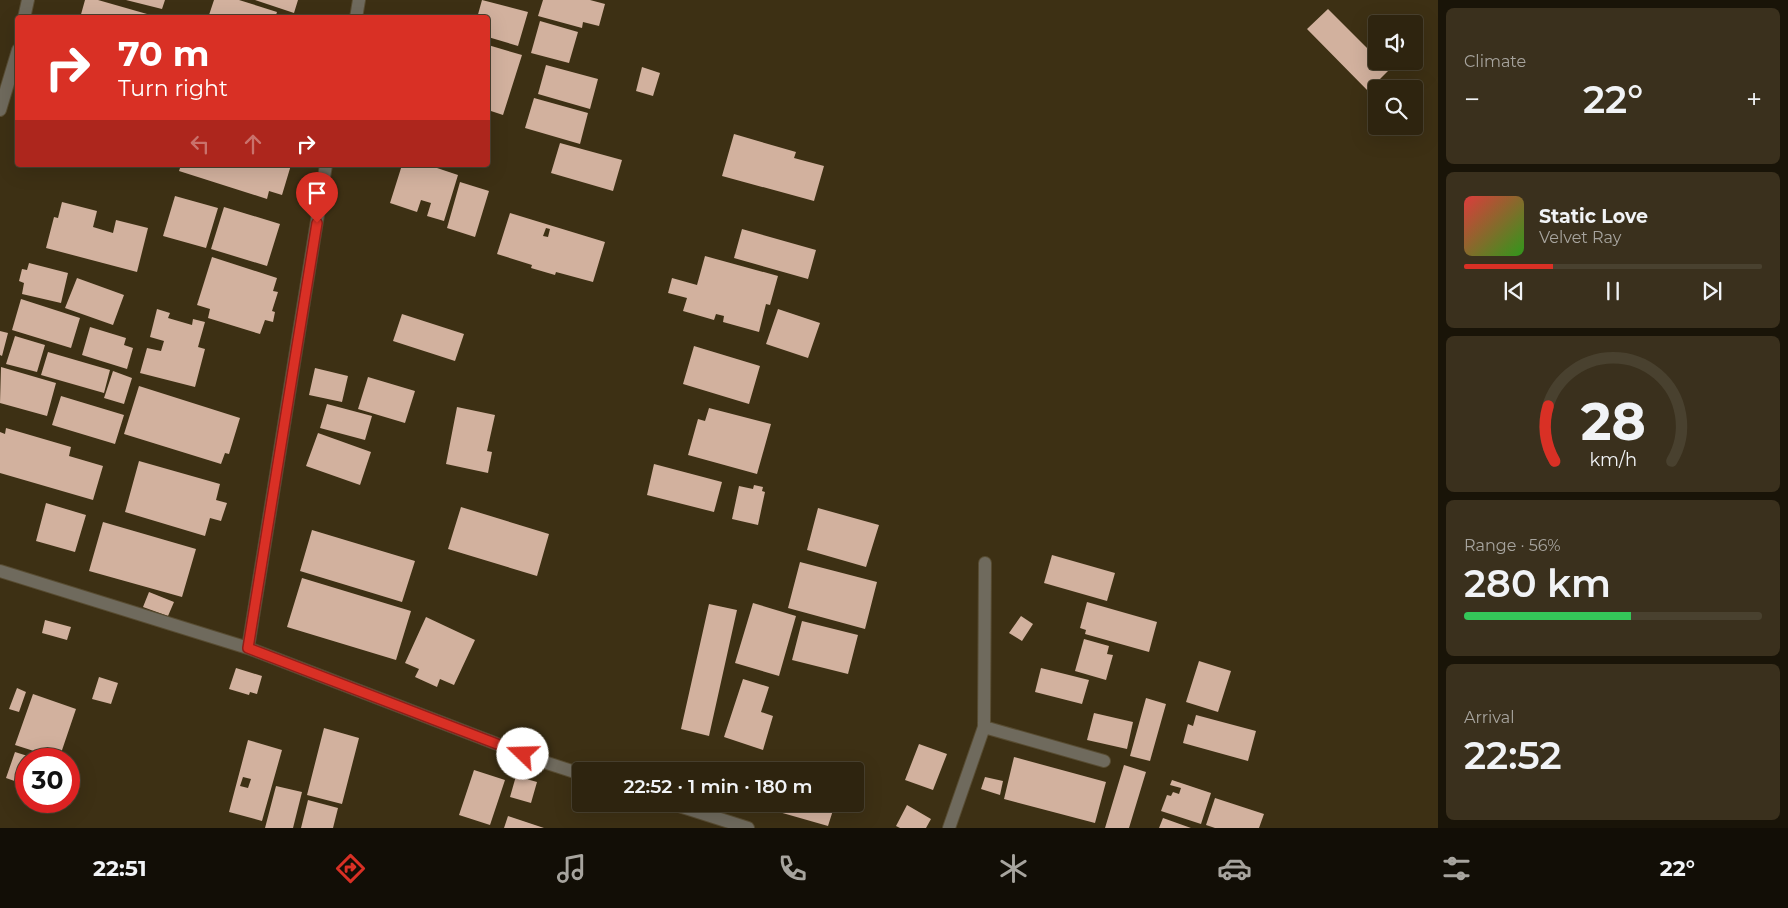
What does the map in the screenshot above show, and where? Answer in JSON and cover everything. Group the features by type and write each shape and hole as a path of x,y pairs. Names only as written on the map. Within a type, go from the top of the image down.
{"street":[{"path":"25,15 28,0"},
{"path":"357,15 360,0"},
{"path":"0,110 15,60"},
{"path":"248,648 326,167"},
{"path":"949,828 984,728 985,563"},
{"path":"0,571 248,648 572,771"},
{"path":"984,728 1104,761"},
{"path":"699,812 748,828"}],"building":[{"path":"85,0 98,0 150,15 81,15"},
{"path":"126,0 165,0 162,9"},
{"path":"214,0 239,0 277,12 276,15 209,15"},
{"path":"255,0 298,0 294,13"},
{"path":"482,0 528,12 518,46 490,38 490,15 478,15"},
{"path":"543,0 590,0 605,4 599,26 583,22 582,28 538,16"},
{"path":"1328,9 1368,49 1368,70 1389,70 1379,80 1368,80 1368,91 1307,29"},
{"path":"540,21 578,32 569,63 531,53"},
{"path":"490,46 522,55 503,115 490,111"},
{"path":"546,65 598,79 590,109 538,94"},
{"path":"642,67 660,73 653,96 636,91"},
{"path":"534,98 588,113 580,144 525,128"},
{"path":"734,134 796,152 794,158 824,166 814,201 722,176"},
{"path":"560,143 622,160 613,191 551,173"},
{"path":"180,167 290,167 282,195 269,191 267,199 179,171"},
{"path":"401,167 434,167 458,175 444,221 427,216 431,203 421,200 417,212 390,203"},
{"path":"460,182 489,191 475,237 447,228"},
{"path":"175,196 218,208 206,248 163,236"},
{"path":"62,202 97,211 93,227 113,233 116,220 148,228 137,272 46,248 54,217 58,218"},
{"path":"224,207 280,224 267,266 211,249"},
{"path":"510,213 605,242 593,282 556,272 555,275 531,268 532,265 497,254","holes":["546,228 550,229 548,237 543,236"]},
{"path":"742,229 816,250 808,279 734,258"},
{"path":"705,256 778,276 770,305 766,304 759,332 723,322 724,316 716,314 714,320 683,311 687,298 668,293 672,278 697,285"},
{"path":"212,257 277,278 273,291 278,292 272,311 275,312 273,322 265,320 260,334 208,318 210,309 197,305"},
{"path":"29,263 68,273 61,303 22,294 24,283 19,281 22,269 27,270"},
{"path":"77,278 124,295 113,325 65,308"},
{"path":"21,299 80,318 71,348 12,330"},
{"path":"157,309 170,313 168,318 192,325 193,319 205,322 198,347 205,349 195,387 140,373 147,348 161,351 164,341 150,337"},
{"path":"778,309 820,323 808,358 766,344"},
{"path":"402,314 464,334 455,361 393,341"},
{"path":"90,327 126,338 124,345 133,348 127,369 82,355"},
{"path":"0,331 8,333 2,356 0,355"},
{"path":"15,336 45,345 37,372 6,364"},
{"path":"694,346 760,366 749,404 683,384"},
{"path":"48,352 110,370 104,393 41,375"},
{"path":"1,367 56,383 47,416 0,403"},
{"path":"315,368 348,376 342,402 309,395"},
{"path":"113,371 132,378 124,404 104,398"},
{"path":"368,377 415,391 405,423 358,409"},
{"path":"139,386 240,418 229,454 225,453 221,464 124,434"},
{"path":"61,396 124,415 115,444 52,425"},
{"path":"327,404 372,416 365,440 320,428"},
{"path":"457,407 495,415 487,451 492,452 488,473 446,464"},
{"path":"709,408 771,424 757,474 688,455 698,419 705,421"},
{"path":"6,428 71,447 69,456 103,466 93,500 0,473 0,432 5,434"},
{"path":"318,433 371,452 360,485 306,466"},
{"path":"139,461 220,484 216,500 227,503 221,521 210,518 205,536 125,512"},
{"path":"654,464 722,482 714,512 647,495"},
{"path":"754,485 763,487 762,491 765,492 758,525 732,519 739,486 753,489"},
{"path":"46,503 86,515 75,552 36,541"},
{"path":"461,507 549,534 537,576 448,549"},
{"path":"818,508 879,525 866,567 807,550"},
{"path":"103,522 196,549 182,597 89,571"},
{"path":"312,530 415,561 402,602 300,571"},
{"path":"1052,555 1115,573 1107,601 1044,583"},
{"path":"800,562 877,582 865,629 788,608"},
{"path":"302,578 411,611 396,660 287,627"},
{"path":"149,592 174,602 168,616 143,607"},
{"path":"1087,602 1157,622 1149,652 1085,634 1086,630 1080,628"},
{"path":"753,603 796,616 779,676 735,663"},
{"path":"709,604 737,610 709,736 681,729"},
{"path":"1021,616 1033,624 1022,641 1009,633"},
{"path":"426,617 475,640 454,685 440,679 437,687 415,677 419,669 405,663"},
{"path":"45,620 71,627 67,640 42,633"},
{"path":"802,621 858,635 848,674 792,660"},
{"path":"1084,639 1109,646 1107,654 1113,655 1106,680 1075,671"},
{"path":"1199,661 1231,671 1218,712 1186,702"},
{"path":"236,668 262,676 257,694 250,692 249,695 229,689"},
{"path":"1041,668 1089,680 1082,704 1035,692"},
{"path":"99,677 118,683 111,704 92,699"},
{"path":"743,679 769,687 761,712 773,716 763,750 724,737"},
{"path":"17,688 26,692 19,712 9,709"},
{"path":"33,694 76,709 63,748 24,748 15,745"},
{"path":"1146,698 1166,704 1150,761 1130,756"},
{"path":"1094,713 1133,722 1127,749 1087,740"},
{"path":"1196,715 1256,731 1248,761 1183,743 1188,724 1193,726"},
{"path":"324,728 359,738 342,804 307,795"},
{"path":"248,740 282,750 262,821 229,812","holes":["243,777 251,779 248,788 240,786"]},
{"path":"919,744 947,754 933,790 905,780"},
{"path":"15,752 15,781 6,778"},
{"path":"1014,757 1106,782 1095,823 1004,799"},
{"path":"1124,765 1146,772 1129,828 1105,828"},
{"path":"474,770 505,780 490,825 459,815"},
{"path":"516,776 537,782 531,803 510,797"},
{"path":"985,777 1003,781 1000,795 981,789"},
{"path":"1172,780 1211,793 1201,824 1161,811 1167,795 1171,796 1173,792 1179,794 1181,788 1170,785"},
{"path":"276,786 302,792 293,828 265,828"},
{"path":"1215,798 1264,814 1259,828 1215,828 1206,825"},
{"path":"308,800 338,808 333,828 301,828"},
{"path":"907,805 931,819 926,828 900,828 896,826"},
{"path":"779,812 832,812 828,826"},
{"path":"508,816 544,828 504,828"},
{"path":"1163,818 1191,828 1159,828"}],"route":[{"path":"317,223 248,648 523,754"}]}
